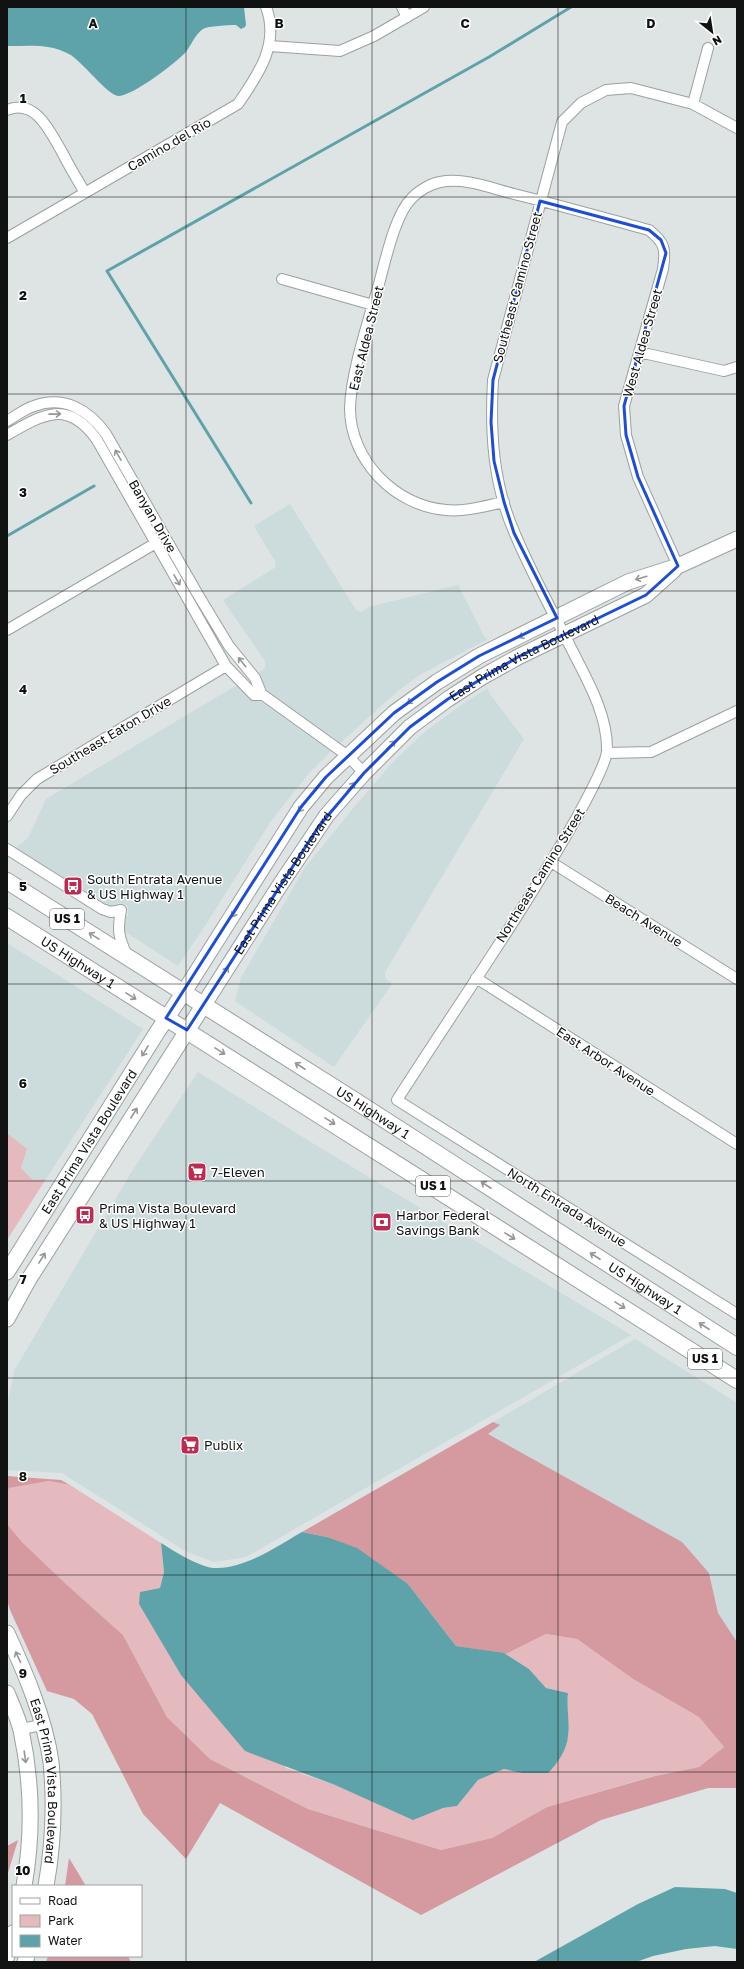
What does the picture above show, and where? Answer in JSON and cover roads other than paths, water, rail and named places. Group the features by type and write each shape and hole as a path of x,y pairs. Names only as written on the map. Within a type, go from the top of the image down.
{"main road":[{"name":"East Prima Vista Boulevard","path":"7,1272 166,1018 301,807 326,777 394,713 437,682 479,656 628,582 678,566 737,539"},
{"name":"East Prima Vista Boulevard","path":"7,1319 29,1279 319,826 364,773 410,728 448,699 512,660 646,595 678,566"},
{"name":"US Highway 1","path":"7,881 184,992 737,1347"},
{"name":"US Highway 1","path":"7,917 735,1378"},
{"name":"East Prima Vista Boulevard","path":"7,1633 23,1667 42,1725 50,1761 52,1855 46,1885"},
{"name":"East Prima Vista Boulevard","path":"7,1693 21,1730 31,1806 28,1863 24,1885"},
{"path":"7,1956 12,1938"}],"street":[{"name":"Camino del Rio","path":"7,238 238,104 256,78 270,46 269,14 266,7"},
{"path":"402,7 408,17"},
{"path":"270,46 340,51 374,36 424,7"},
{"path":"693,104 708,48"},
{"name":"Southeast Camino Street","path":"564,634 514,532 504,502 493,453 491,422 493,380 562,122 581,103 606,90 631,88 693,104 737,128"},
{"path":"7,110 15,107 26,108 41,119 85,193"},
{"name":"East Aldea Street","path":"504,502 463,509 448,510 428,508 410,500 388,486 372,470 360,449 353,430 350,409 352,387 373,305 399,218 410,199 422,190 440,182 462,181 540,201"},
{"name":"West Aldea Street","path":"540,201 649,230 661,240 666,253 663,269 624,406 626,435 638,477 678,566"},
{"path":"282,279 373,305"},
{"path":"639,352 724,372 737,367"},
{"name":"Banyan Drive","path":"7,421 37,405 51,403 67,404 88,414 106,434 197,593 230,646 255,678 263,695 348,756 364,773"},
{"path":"37,405 40,416"},
{"name":"Banyan Drive","path":"7,434 40,416 51,414 66,414 81,422 97,440 226,666 254,695 263,695"},
{"path":"121,482 130,476"},
{"path":"7,630 156,543"},
{"name":"Northeast Camino Street","path":"398,1100 551,862 591,791 607,753 604,723 593,691 564,634"},
{"name":"Southeast Eaton Drive","path":"7,816 21,795 36,778 226,666"},
{"path":"607,753 651,752 737,711"},
{"path":"7,849 102,909 111,912 121,910 118,926 119,937 127,956"},
{"name":"Beach Avenue","path":"551,862 737,979"},
{"name":"East Arbor Avenue","path":"476,978 737,1144"},
{"name":"North Entrada Avenue","path":"398,1100 737,1314"},
{"path":"21,1730 42,1725"}],"water":[{"path":"7,7 244,7 246,25 241,29 236,25 224,25 203,29 185,53 172,64 144,85 119,96 109,91 74,58 61,50 39,46 7,46"},
{"path":"302,1532 327,1537 357,1548 408,1584 456,1646 504,1653 529,1669 546,1688 568,1693 568,1730 566,1746 555,1765 548,1773 522,1773 504,1769 478,1780 457,1806 443,1808 413,1820 335,1785 245,1751 181,1675 139,1604 140,1592 160,1588 164,1572 161,1543 201,1565 214,1568 225,1568 260,1556"},
{"path":"675,1887 725,1889 737,1893 737,1949 715,1946 686,1949 653,1956 636,1962 534,1962 638,1904"}],"waterway":[{"path":"251,503 107,271 489,57 571,7"},
{"path":"7,536 94,486"}],"place":[{"name":"South Entrata Avenue & US Highway 1","path":"73,886"},
{"name":"7-Eleven","path":"197,1172"},
{"name":"Prima Vista Boulevard & US Highway 1","path":"85,1215"},
{"name":"Harbor Federal Savings Bank","path":"382,1222"},
{"name":"Publix","path":"190,1445"}]}
